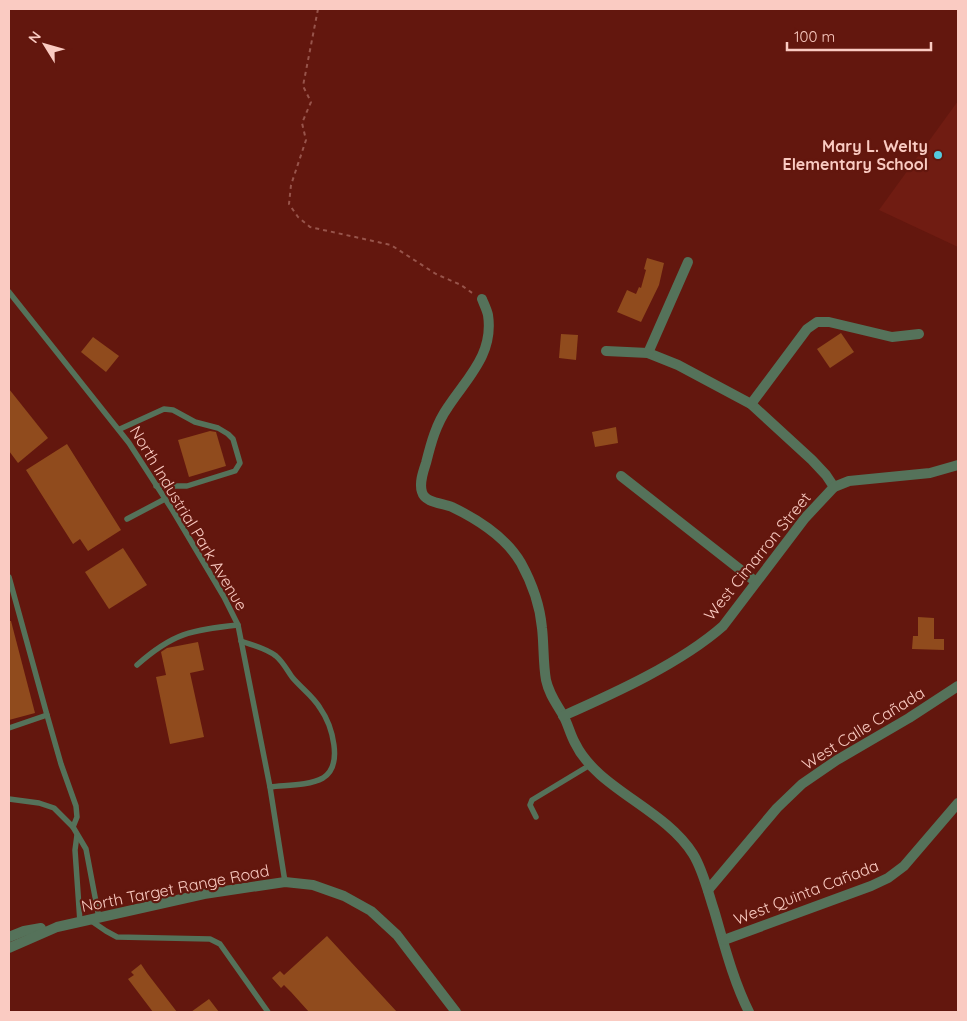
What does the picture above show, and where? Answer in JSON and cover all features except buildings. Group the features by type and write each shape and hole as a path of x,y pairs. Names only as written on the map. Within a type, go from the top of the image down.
{"street":[{"path":"648,353 688,262"},
{"path":"482,299 488,315 488,336 485,353 447,408 435,431 422,476 421,490 423,496 429,500 450,506 476,520 505,542 521,564 536,596 542,626 546,680 552,699 563,716 575,744 590,765 670,827 694,855 708,890 733,972 749,1012"},
{"path":"751,404 807,330 817,322 829,322 892,338 919,334"},
{"path":"606,351 648,353 678,365 751,404 812,460 834,487"},
{"name":"West Cimarron Street","path":"563,716 604,698 664,666 707,640 723,626 805,518 834,487 849,481 930,472 958,465"},
{"path":"621,476 756,582"},
{"name":"West Calle Cañada","path":"708,890 776,808 802,784 837,760 909,718 958,686"},
{"name":"West Quinta Cañada","path":"724,940 888,878 904,866 958,803"},
{"name":"North Target Range Road","path":"9,937 24,931 57,927 204,894 285,882 313,885 344,896 371,911 397,935 456,1012"},
{"name":"North Target Range Road","path":"9,948 57,927"},
{"path":"9,933 24,931"}],"lane":[{"name":"North Industrial Park Avenue","path":"9,292 120,429 165,499 224,597 238,625 270,787 285,882"},
{"path":"120,429 164,409 173,410 195,422 218,428 233,439 240,463 235,471 187,486 156,486"},
{"path":"127,519 165,499"},
{"path":"9,577 61,764 76,806 77,817 73,827"},
{"path":"137,665 155,649 171,639 196,630 238,625"},
{"path":"241,641 266,650 276,656 292,677 320,707 327,720 332,738 334,759 331,771 322,778 301,784 270,787"},
{"path":"9,728 47,715"},
{"path":"536,817 530,805 532,800 590,765"},
{"path":"9,799 39,803 54,808 73,827 83,841 86,848 90,920"},
{"path":"77,835 75,850 90,920 117,937 194,937 210,939 220,944 268,1012"}],"path":[{"path":"318,9 303,86 311,102 302,124 306,140 291,185 289,204 298,217 310,227 391,245 436,274 461,285 482,299"}],"shaded area":[{"name":"Mary L. Welty Elementary School","path":"958,101 958,247 879,210"}],"place":[{"name":"Mary L. Welty Elementary School","path":"938,155"}]}
